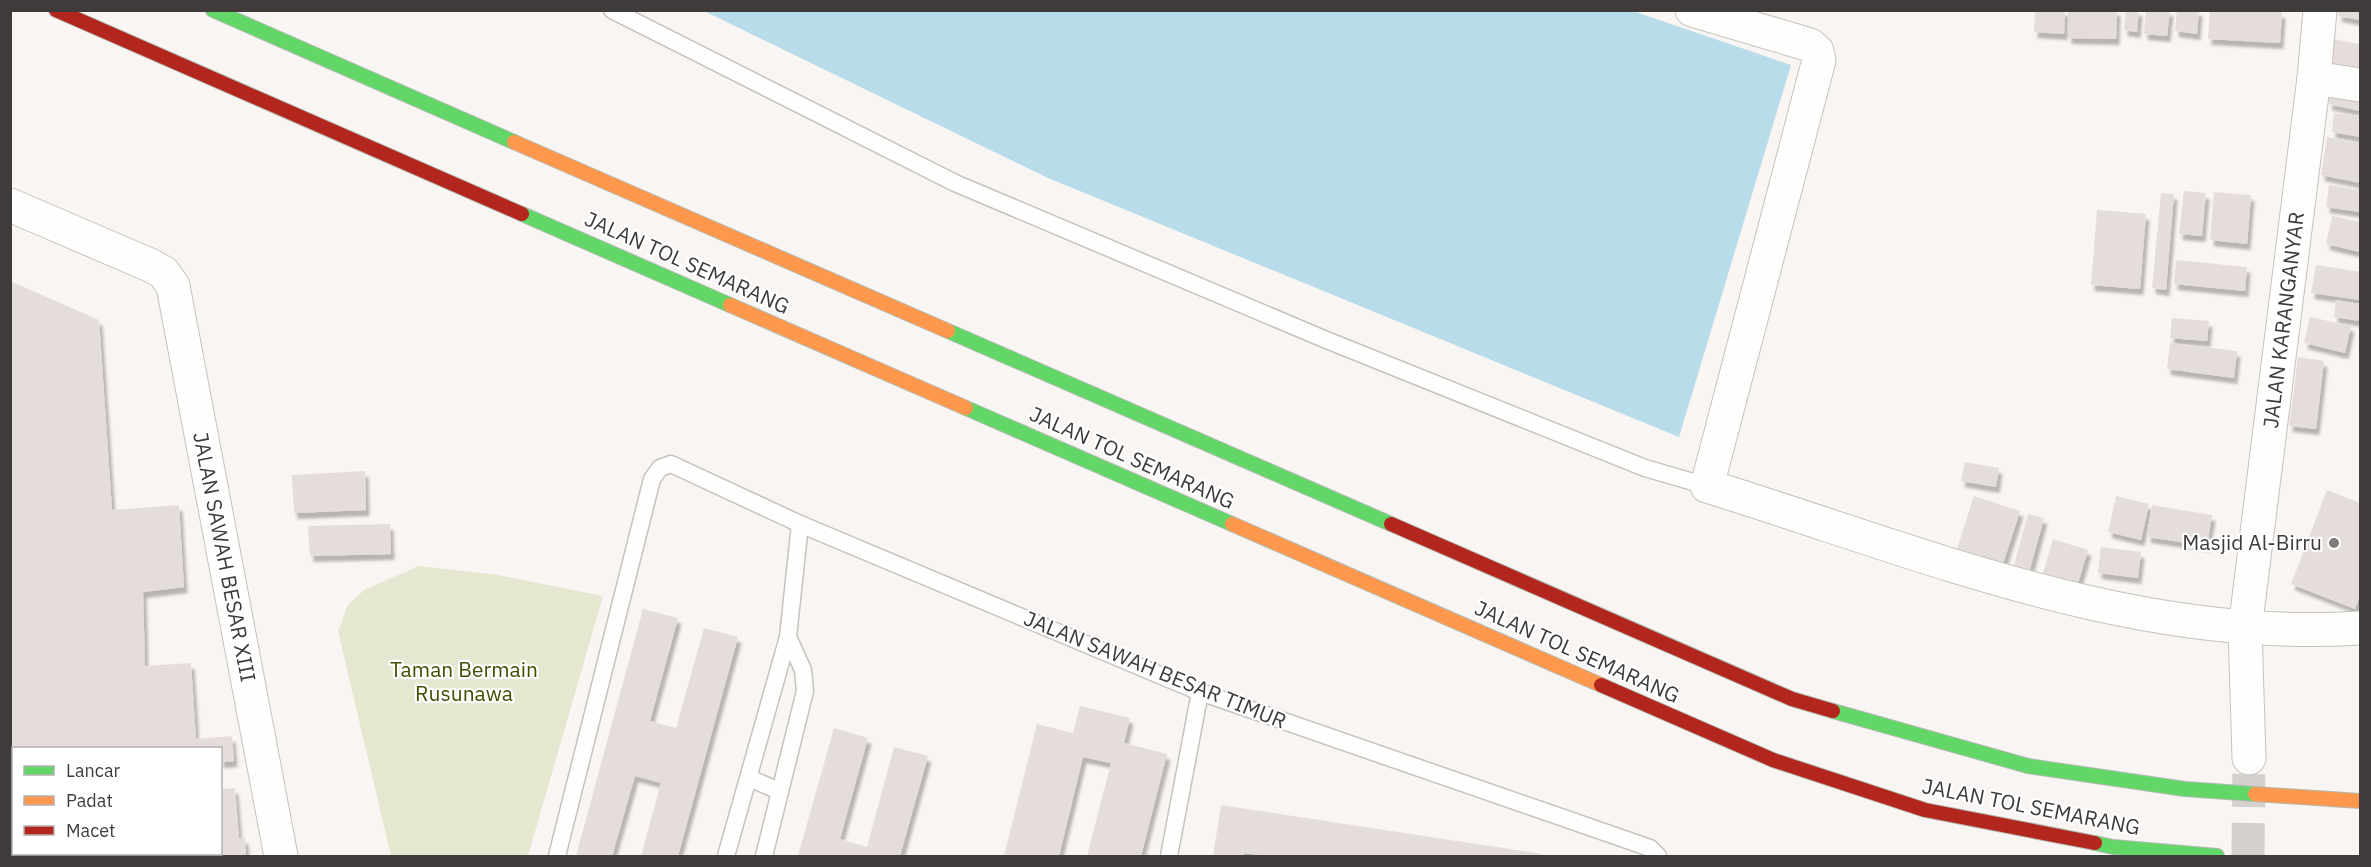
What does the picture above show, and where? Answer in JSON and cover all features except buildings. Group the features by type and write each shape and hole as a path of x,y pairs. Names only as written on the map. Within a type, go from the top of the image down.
{"highway":[{"name":"JALAN TOL SEMARANG","path":"56,10 1773,760 1925,810 2113,847 2217,856"},
{"name":"JALAN TOL SEMARANG","path":"213,10 1792,699 2028,766 2185,789 2361,801"}],"street":[{"path":"1692,10 1810,45 1817,51 1819,60 1707,486 1994,579 2245,638 2361,628"},
{"name":"JALAN KARANGANYAR","path":"2248,758 2245,638 2314,78 2320,10"},
{"path":"2314,78 2361,85"},
{"name":"JALAN SAWAH BESAR XIII","path":"10,205 152,266 164,273 173,285 280,856"}],"lane":[{"path":"612,10 955,183 1353,351 1645,468 1707,486"},
{"name":"JALAN SAWAH BESAR TIMUR","path":"557,856 652,479 660,468 671,464 800,524 1200,692 1654,852"},
{"path":"726,856 788,637 800,524"},
{"path":"764,856 805,691 803,670 788,637"},
{"path":"1169,856 1200,692"},
{"path":"749,778 779,791"}],"green space":[{"name":"Taman Bermain Rusunawa","path":"419,566 498,575 603,596 528,856 391,856 338,631 348,605 364,590"}],"water":[{"path":"704,11 1633,11 1791,65 1679,437 1048,178"}],"tunnel":[{"path":"2248,856 2249,758"}],"traffic: fast":[{"path":"213,10 514,142"},
{"path":"522,214 730,305"},
{"path":"948,331 1391,524"},
{"path":"966,408 1232,524"},
{"path":"1833,711 2028,766 2185,789 2255,794"},
{"path":"2095,843 2113,847 2217,856"}],"traffic: slow":[{"path":"514,142 948,331"},
{"path":"730,305 966,408"},
{"path":"1232,524 1601,685"},
{"path":"2255,794 2360,801"}],"traffic: jam":[{"path":"56,10 522,214"},
{"path":"1391,524 1792,699 1833,711"},
{"path":"1601,685 1773,760 1925,810 2095,843"}],"place":[{"name":"Masjid Al-Birru","path":"2334,543"}]}
